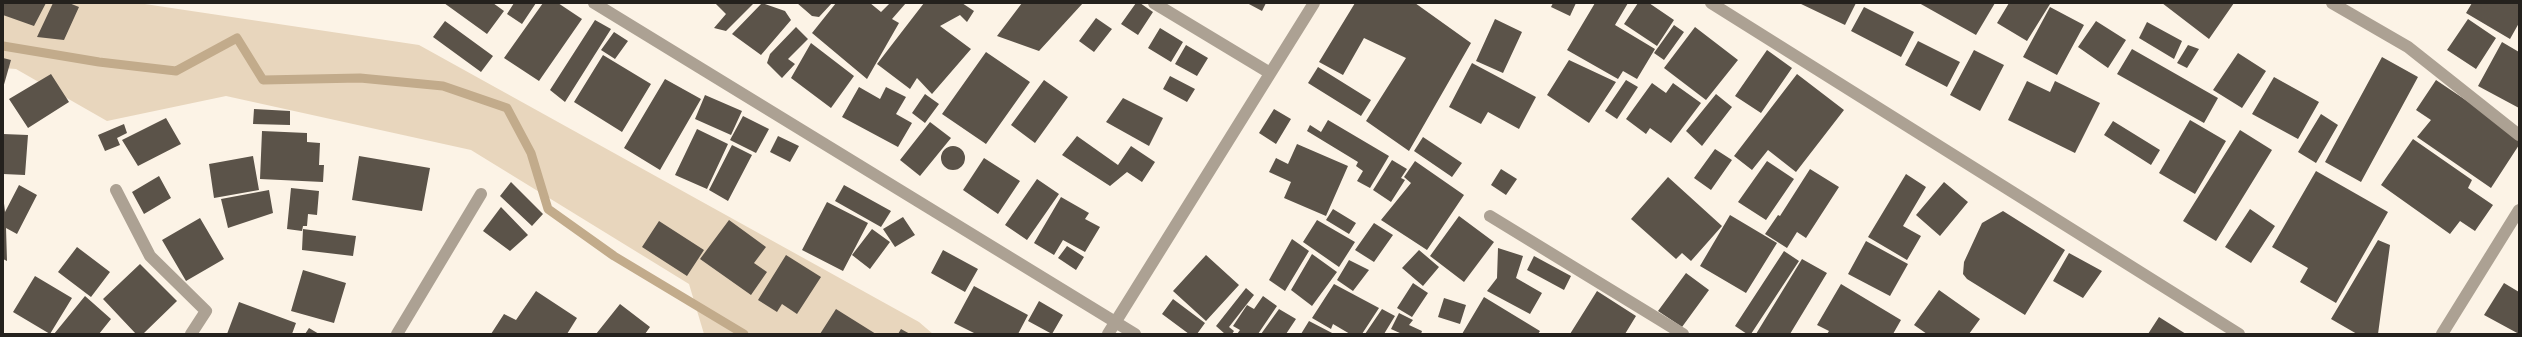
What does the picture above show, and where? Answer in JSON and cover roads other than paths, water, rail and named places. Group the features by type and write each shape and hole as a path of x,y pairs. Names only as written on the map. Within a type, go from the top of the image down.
{"street":[{"path":"594,3 1135,334"},
{"path":"1154,3 1270,74"},
{"path":"1108,334 1314,3"},
{"path":"1711,3 2239,334"},
{"path":"2332,3 2408,47 2519,135"},
{"path":"116,190 150,256 206,310 191,334"},
{"path":"397,334 481,194"},
{"path":"2442,334 2519,210"},
{"path":"1490,216 1683,334"}],"waterway":[{"path":"3,46 99,62 176,71 237,38 263,80 360,78 443,86 507,108 531,153 548,209 614,256 744,334"}]}
